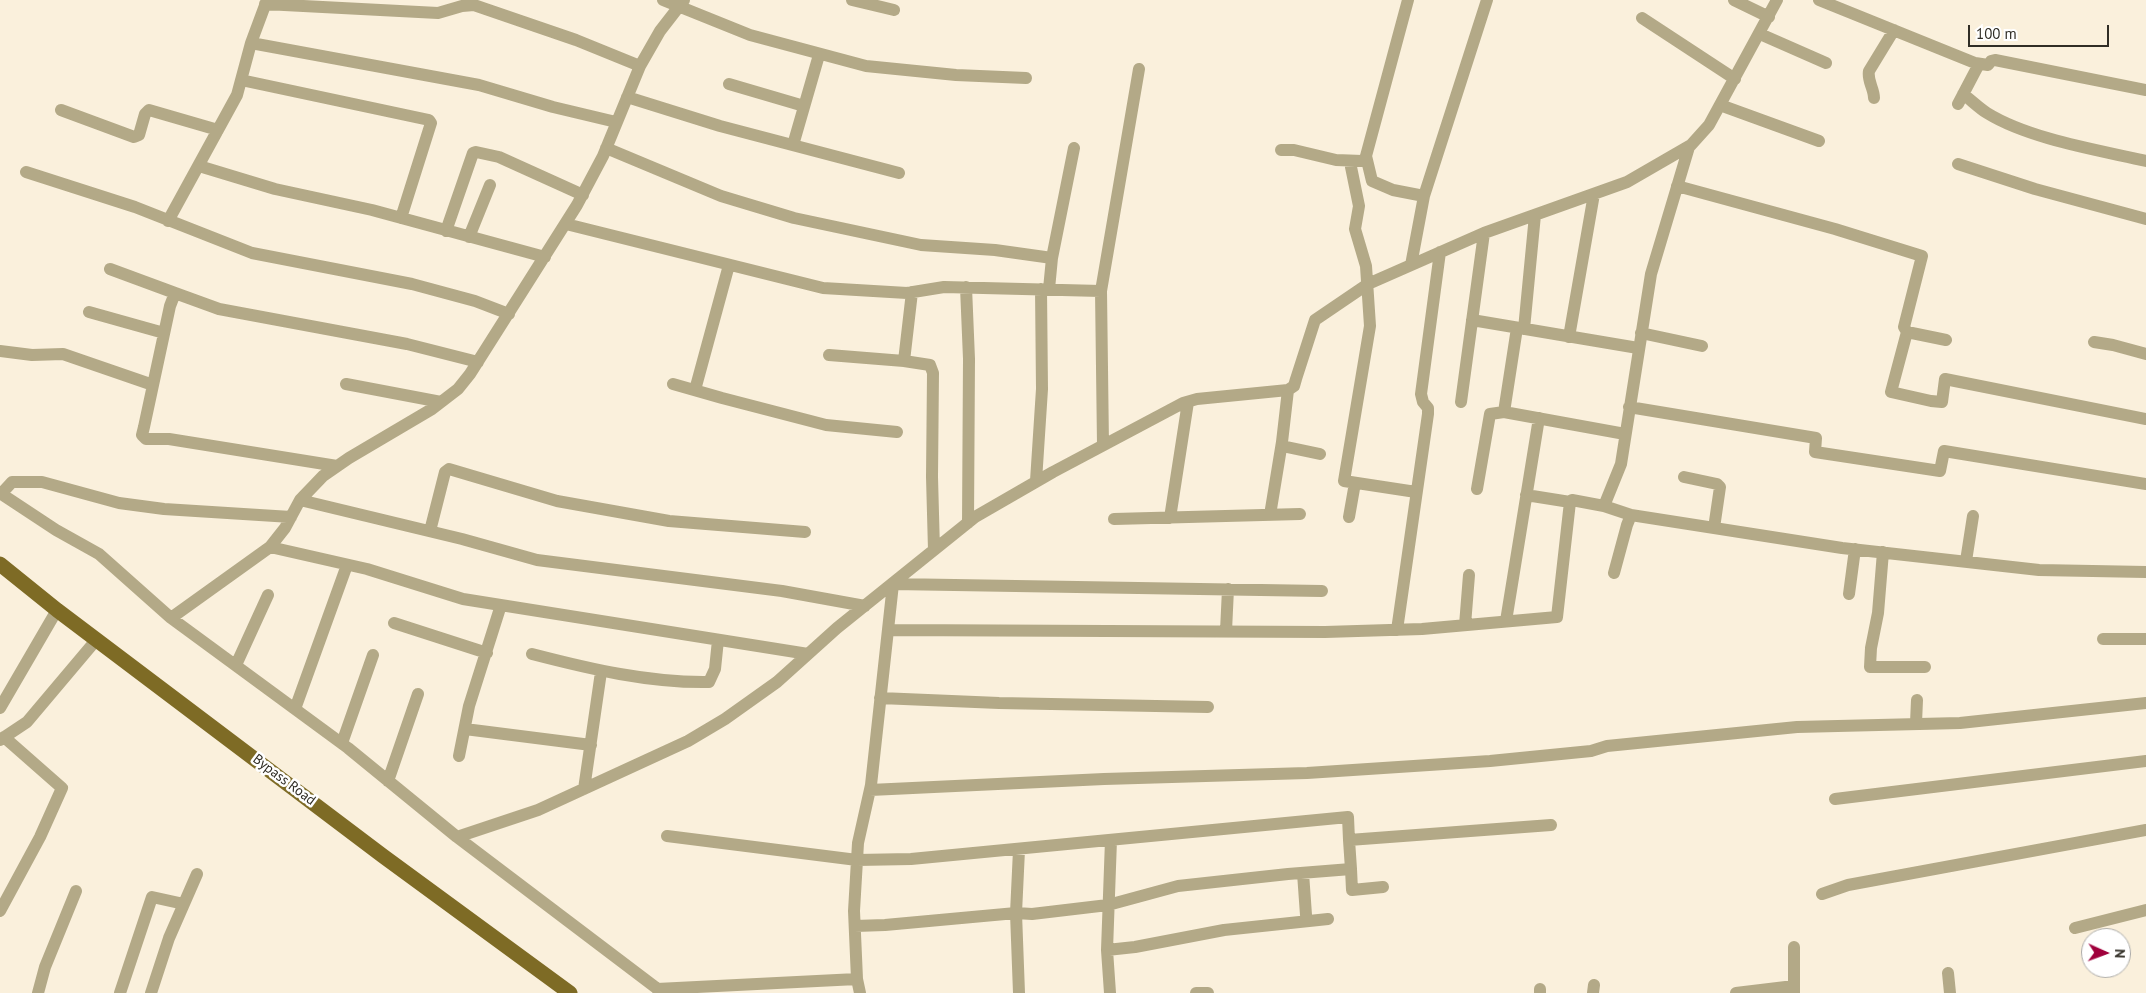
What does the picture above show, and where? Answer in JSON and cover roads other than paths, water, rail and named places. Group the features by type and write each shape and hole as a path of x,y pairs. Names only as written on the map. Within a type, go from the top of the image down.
{"main road":[{"name":"Bypass Road","path":"0,564 57,610 383,856 570,993"}],"street":[{"path":"663,0 682,3 750,35 819,55 866,66 956,75 1026,78"},
{"path":"852,0 894,10"},
{"path":"1408,0 1366,156 1372,181 1393,190 1424,196"},
{"path":"1411,265 1424,196 1487,0"},
{"path":"1734,0 1769,16"},
{"path":"457,837 538,810 688,741 725,719 777,682 808,654 968,522 1036,481 1188,402 1288,390 1294,386 1315,320 1368,284 1484,233 1627,182 1689,147 1710,124 1777,0"},
{"path":"1819,0 1979,64 1988,65 1991,60 1995,60 2146,90"},
{"path":"168,221 237,95 251,43 266,2 438,12 474,5 576,40 640,66"},
{"path":"171,618 270,547 300,500 323,476 441,402 458,389 509,314 583,195 606,148 640,66 660,31 682,3"},
{"path":"1642,18 1735,79"},
{"path":"1874,98 1874,91 1868,77 1869,71 1894,30"},
{"path":"1760,34 1826,63"},
{"path":"251,43 478,85 553,107 616,122"},
{"path":"793,145 819,55"},
{"path":"1979,64 1960,99 2021,130 2086,148 2146,160"},
{"path":"1103,445 1101,291 1139,69"},
{"path":"241,80 429,120 431,123 401,218"},
{"path":"729,84 804,106"},
{"path":"627,97 720,126 899,173"},
{"path":"1720,105 1819,140"},
{"path":"61,110 134,137 139,135 145,114 149,110 218,130"},
{"path":"1604,506 1621,464 1651,274 1689,147"},
{"path":"606,148 721,196 794,218 921,246 995,250 1052,258"},
{"path":"1036,481 1042,389 1045,289 1074,148"},
{"path":"1280,150 1294,150 1336,160 1367,161"},
{"path":"446,231 473,153 476,152 499,157 583,195"},
{"path":"1958,164 2035,189 2146,219"},
{"path":"199,166 275,189 401,218 545,257"},
{"path":"1352,167 1359,206 1355,229 1366,266 1370,326 1344,481 1416,492"},
{"path":"26,172 86,190 252,252 412,284 475,301 509,314"},
{"path":"469,237 490,185"},
{"path":"1677,186 1835,229 1922,256 1904,327 1907,332 1891,392 1942,402 1945,379 2146,419"},
{"path":"1569,337 1594,194"},
{"path":"1504,412 1521,328 1535,215"},
{"path":"566,224 823,288 912,292 944,287 1101,291"},
{"path":"1461,402 1484,233"},
{"path":"1397,630 1428,414 1428,408 1423,402 1421,394 1440,252"},
{"path":"695,390 729,265"},
{"path":"110,269 220,309 407,344 478,362"},
{"path":"966,287 969,360 968,522"},
{"path":"904,361 912,292"},
{"path":"175,294 170,306 142,436 146,440 169,438 337,466"},
{"path":"89,312 164,333"},
{"path":"1472,320 1638,348"},
{"path":"1907,332 1946,340"},
{"path":"1641,333 1702,346"},
{"path":"2094,342 2146,354"},
{"path":"0,351 63,354 153,385"},
{"path":"829,356 904,361 930,365 933,373 932,477 934,550"},
{"path":"346,384 441,402"},
{"path":"674,384 826,425 897,432"},
{"path":"1270,515 1282,446 1288,390"},
{"path":"1170,518 1188,402"},
{"path":"1629,407 1816,438 1815,452 1904,466 1940,471 1944,451 2146,484"},
{"path":"1477,489 1490,414 1504,412 1625,434"},
{"path":"1506,622 1539,418"},
{"path":"1282,446 1320,454"},
{"path":"430,531 445,472 449,469 558,502 660,520 805,532"},
{"path":"1684,477 1717,484 1720,487 1714,528"},
{"path":"291,516 164,509 118,504 42,482 12,482 1,493 56,530 99,554 171,618 342,743 457,837 660,991 857,979"},
{"path":"1349,517 1355,483"},
{"path":"1526,495 1604,506 1631,515 1855,549 2039,570 2146,572"},
{"path":"300,500 430,531 537,560 782,591 866,606"},
{"path":"889,630 1397,630 1556,618 1570,502"},
{"path":"1114,519 1300,514"},
{"path":"1614,573 1631,515"},
{"path":"1966,561 1973,516"},
{"path":"270,547 366,569 437,592 501,605 808,654"},
{"path":"1850,594 1855,549"},
{"path":"1883,552 1878,613 1871,648 1870,667 1925,667"},
{"path":"295,709 347,565"},
{"path":"1465,625 1469,575"},
{"path":"893,584 1322,591"},
{"path":"860,993 857,979 855,926 858,843 870,790 893,584"},
{"path":"1226,631 1228,589"},
{"path":"236,665 268,595"},
{"path":"459,756 469,706 501,605"},
{"path":"0,708 57,610"},
{"path":"394,623 487,653"},
{"path":"2103,639 2146,639"},
{"path":"0,911 40,837 62,788 2,738 27,722 97,640"},
{"path":"532,654 601,672 688,682 710,682 715,669 718,640"},
{"path":"342,743 373,655"},
{"path":"584,788 601,672"},
{"path":"388,780 418,694"},
{"path":"880,698 999,703 1208,707"},
{"path":"1916,723 1917,700"},
{"path":"870,790 1104,779 1307,773 1481,762 1591,751 1607,746 1797,728 1960,723 2146,703"},
{"path":"465,729 591,745"},
{"path":"1835,799 2146,761"},
{"path":"667,836 857,860 911,859 1348,817 1352,890 1383,887"},
{"path":"1349,840 1551,825"},
{"path":"1822,894 1848,885 2146,830"},
{"path":"1110,993 1107,950 1111,840"},
{"path":"1018,850 1016,913 1018,993"},
{"path":"855,926 1016,913 1032,914 1108,905 1178,886 1303,872 1351,869"},
{"path":"1303,872 1306,915"},
{"path":"151,993 170,938 197,874"},
{"path":"38,993 45,967 76,892"},
{"path":"120,993 152,896 184,904"},
{"path":"2075,928 2146,910"},
{"path":"1107,950 1135,947 1224,930 1328,919"},
{"path":"1736,993 1794,990 1794,948"},
{"path":"1948,973 1950,993"},
{"path":"1196,993 1208,993"}]}
